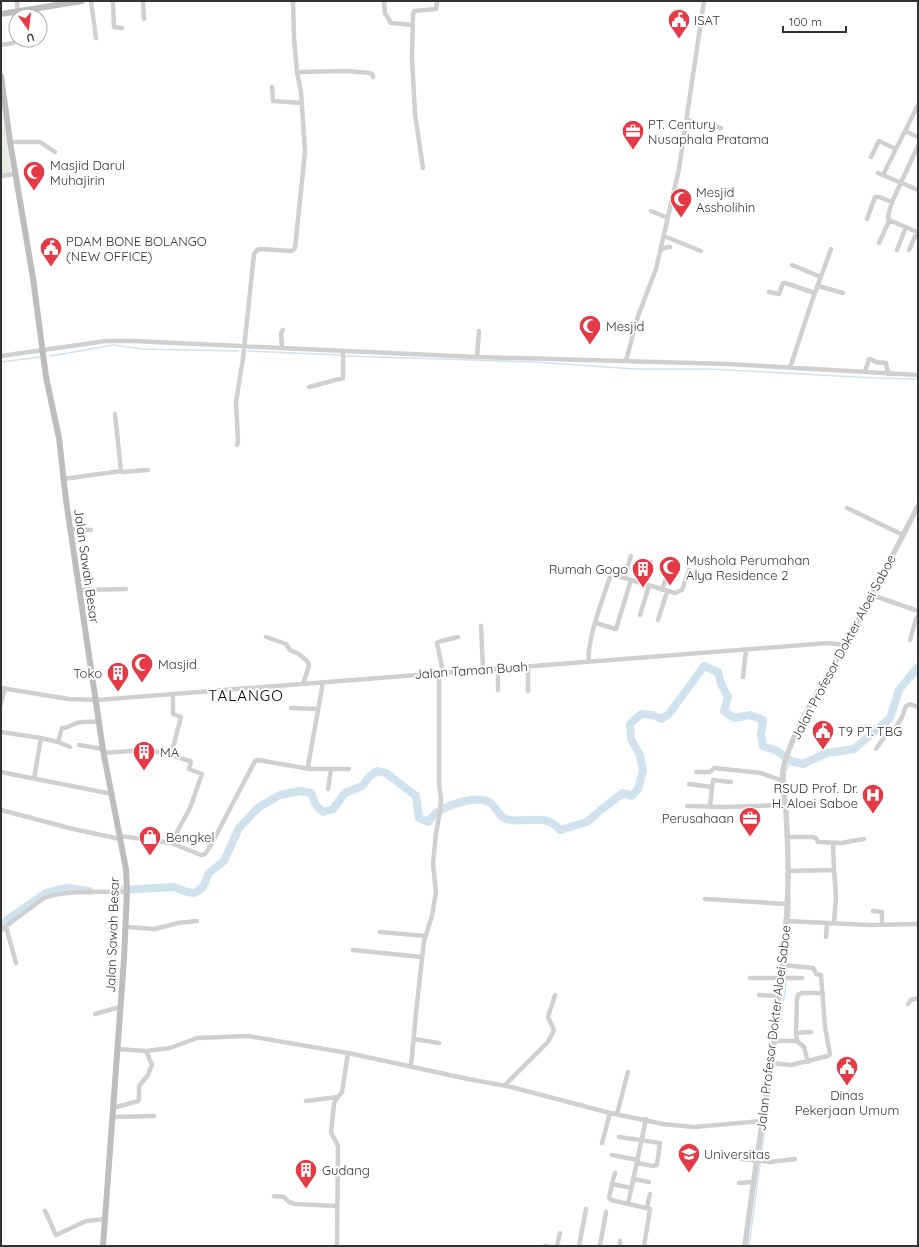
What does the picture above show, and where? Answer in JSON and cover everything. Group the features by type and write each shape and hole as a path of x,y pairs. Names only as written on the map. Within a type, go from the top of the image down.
{"main road":[{"path":"41,8 60,3 82,1"},
{"name":"Jalan Sawah Besar","path":"1,76 3,101 32,271 46,377 58,438 63,479 72,529 86,636 104,751 126,869 126,927 103,1246"}],"street":[{"path":"91,1 96,38"},
{"path":"113,1 114,27 122,28"},
{"path":"143,1 144,18"},
{"path":"237,444 236,402 254,254 257,250 261,249 292,251 295,248 305,152 301,88 297,72 293,1"},
{"path":"384,1 385,13 391,23 413,25"},
{"path":"423,168 414,114 412,58 414,11 436,8 437,1"},
{"path":"626,361 635,327 656,269 679,169 704,1"},
{"path":"297,72 347,71 370,73 373,77"},
{"path":"272,87 273,101 302,103"},
{"path":"918,105 896,149 881,174 918,190"},
{"path":"687,120 721,128"},
{"path":"905,130 918,137"},
{"path":"871,157 879,141 896,149"},
{"path":"10,142 40,142 55,152"},
{"path":"879,243 889,220 888,216 892,202 916,155 918,146"},
{"path":"1,176 15,174"},
{"path":"867,219 875,196 892,202"},
{"path":"650,211 668,218"},
{"path":"889,220 917,232 909,250"},
{"path":"897,250 906,228"},
{"path":"664,236 701,251"},
{"path":"661,250 666,247 670,247"},
{"path":"790,368 832,249"},
{"path":"792,265 821,277"},
{"path":"769,292 779,294 783,283 785,283 815,294"},
{"path":"818,286 843,293"},
{"path":"282,348 281,333 283,330"},
{"path":"477,357 479,331"},
{"path":"1,356 115,341 477,357 728,364 918,375"},
{"path":"309,387 342,378 343,351"},
{"path":"865,372 869,359 872,359 876,362 886,363 888,374"},
{"path":"115,414 121,471"},
{"path":"63,479 121,471 148,470"},
{"name":"Jalan Profesor Dokter Aloei Saboe","path":"745,1246 753,1182 760,1160 762,1121 773,1063 773,1040 786,966 789,921 787,904 790,871 790,838 783,781 784,766 797,732 872,595 918,506"},
{"path":"847,508 868,517 875,523 903,535"},
{"path":"72,529 91,530"},
{"path":"624,578 631,556"},
{"path":"644,584 651,562"},
{"path":"662,590 671,565"},
{"path":"589,662 588,657 590,645 611,574 675,593 682,590 689,570"},
{"path":"596,623 616,629 631,580"},
{"path":"640,615 649,586"},
{"path":"80,590 126,589"},
{"path":"658,620 668,592"},
{"path":"872,595 918,611"},
{"path":"910,640 918,616"},
{"path":"481,626 483,669"},
{"path":"266,637 286,644 290,650 299,654 308,662 309,666 303,684"},
{"path":"412,1066 422,957 436,892 436,883 433,872 434,851 441,798 441,672 436,643 458,637"},
{"name":"Jalan Taman Buah","path":"3,688 69,699 97,700 828,643 845,644"},
{"path":"743,677 746,650"},
{"path":"528,666 528,691"},
{"path":"498,668 498,690"},
{"path":"310,768 308,764 323,682"},
{"path":"1,704 3,688"},
{"path":"171,755 181,717 173,714 173,694"},
{"path":"876,749 890,729 895,729 906,706 910,704 918,707"},
{"path":"291,708 318,709"},
{"path":"58,742 62,728 68,728 79,723 100,722"},
{"path":"1,732 41,738 58,742 70,747"},
{"path":"34,779 41,738"},
{"path":"79,745 104,751 145,750 171,755 191,762 189,769 202,774 190,808 171,843"},
{"path":"1,810 73,829 120,838 171,843 198,854 205,854 256,760 310,768 350,769"},
{"path":"696,772 710,772 714,768 762,773 783,781"},
{"path":"328,789 331,769"},
{"path":"1,772 112,794"},
{"path":"710,806 713,780 731,782"},
{"path":"688,784 712,787"},
{"path":"687,806 786,805"},
{"path":"790,838 816,838 818,842 833,843 846,843 864,839"},
{"path":"833,843 836,894 834,923"},
{"path":"790,871 834,870"},
{"path":"1,930 44,898 50,896 127,891"},
{"path":"705,899 787,904"},
{"path":"873,911 882,912 882,924"},
{"path":"126,927 155,929 178,923 197,921"},
{"path":"789,921 918,924"},
{"path":"826,937 827,922"},
{"path":"6,927 16,963"},
{"path":"380,932 426,936"},
{"path":"353,950 422,957"},
{"path":"773,1063 791,1065 808,1062 830,1054 825,1023 821,975 816,974 814,968 786,966"},
{"path":"750,978 802,978"},
{"path":"808,1062 804,1047 798,1041 796,1033 797,999 798,995 802,993 823,993"},
{"path":"504,1085 548,1042 554,1030 548,1017 555,995"},
{"path":"759,995 780,996"},
{"path":"908,1004 911,1000 918,998"},
{"path":"95,1014 120,1007"},
{"path":"796,1033 811,1032"},
{"path":"117,1049 146,1051 170,1048 197,1038 238,1035 248,1036 412,1066 504,1085 551,1096 610,1113 663,1124 694,1127 762,1121"},
{"path":"414,1039 439,1042"},
{"path":"773,1040 780,1042 798,1041"},
{"path":"113,1108 138,1101 138,1086 148,1075 152,1065 146,1051"},
{"path":"337,1246 338,1146 331,1132 335,1101 342,1092 348,1054"},
{"path":"617,1114 628,1072"},
{"path":"306,1101 339,1097"},
{"path":"602,1143 610,1113"},
{"path":"113,1117 154,1116"},
{"path":"628,1204 646,1120"},
{"path":"612,1155 653,1166 657,1164 660,1143 620,1137"},
{"path":"742,1159 777,1162 796,1159"},
{"path":"615,1173 610,1200 647,1207 651,1210 644,1246"},
{"path":"634,1179 649,1182"},
{"path":"739,1183 753,1182"},
{"path":"612,1184 632,1188"},
{"path":"647,1207 650,1194"},
{"path":"274,1196 284,1197 289,1202 295,1204 337,1206"},
{"path":"579,1246 586,1209"},
{"path":"45,1211 56,1235 86,1220 105,1219"},
{"path":"600,1246 606,1212"},
{"path":"557,1246 560,1233"}],"shaded area":[{"path":"1,103 11,173 1,174"}],"waterway":[{"path":"51,356 113,345 142,349 238,351"},
{"path":"248,351 341,355"},
{"path":"346,356 535,362 635,369 711,369 918,379"},
{"path":"1,362 40,357"},
{"path":"120,890 174,887 187,892 195,893 203,887 209,873 224,861 239,828 259,807 280,795 300,791 311,793 316,805 323,812 333,809 345,793 362,786 370,776 377,771 386,773 416,796 419,818 428,822 441,810 454,804 469,800 483,800 489,802 501,816 506,819 520,821 548,821 560,830 587,822 623,793 632,796 638,789 643,771 640,755 631,739 630,724 641,714 653,715 661,719 669,714 704,666 718,672 721,684 728,697 724,711 734,718 750,715 763,720 761,735 763,746 777,751 791,761 803,764 827,753 854,749 890,718 899,690 918,667"},
{"path":"786,770 791,761"},
{"path":"785,775 787,797"},
{"path":"1,924 46,893 67,888 89,891"},
{"path":"790,895 790,919"},
{"path":"787,963 789,923"},
{"path":"749,1246 778,1030 785,992 787,967"}],"place":[{"name":"ISAT","path":"679,40"},
{"name":"PT. Century Nusaphala Pratama","path":"633,150"},
{"name":"Masjid Darul Muhajirin","path":"34,192"},
{"name":"Mesjid Assholihin","path":"681,218"},
{"name":"PDAM BONE BOLANGO (NEW OFFICE)","path":"51,268"},
{"name":"Mesjid","path":"590,346"},
{"name":"Mushola Perumahan Alya Residence 2","path":"670,586"},
{"name":"Rumah Gogo","path":"643,588"},
{"name":"Masjid","path":"142,684"},
{"name":"Toko","path":"118,692"},
{"name":"T9 PT. TBG","path":"823,750"},
{"name":"MA","path":"144,772"},
{"name":"RSUD Prof. Dr. H. Aloei Saboe","path":"873,814"},
{"name":"Perusahaan","path":"750,838"},
{"name":"Bengkel","path":"150,856"},
{"name":"Dinas Pekerjaan Umum","path":"847,1086"},
{"name":"Universitas","path":"689,1174"},
{"name":"Gudang","path":"306,1190"}],"district":[{"name":"TALANGO","path":"246,695"}]}
